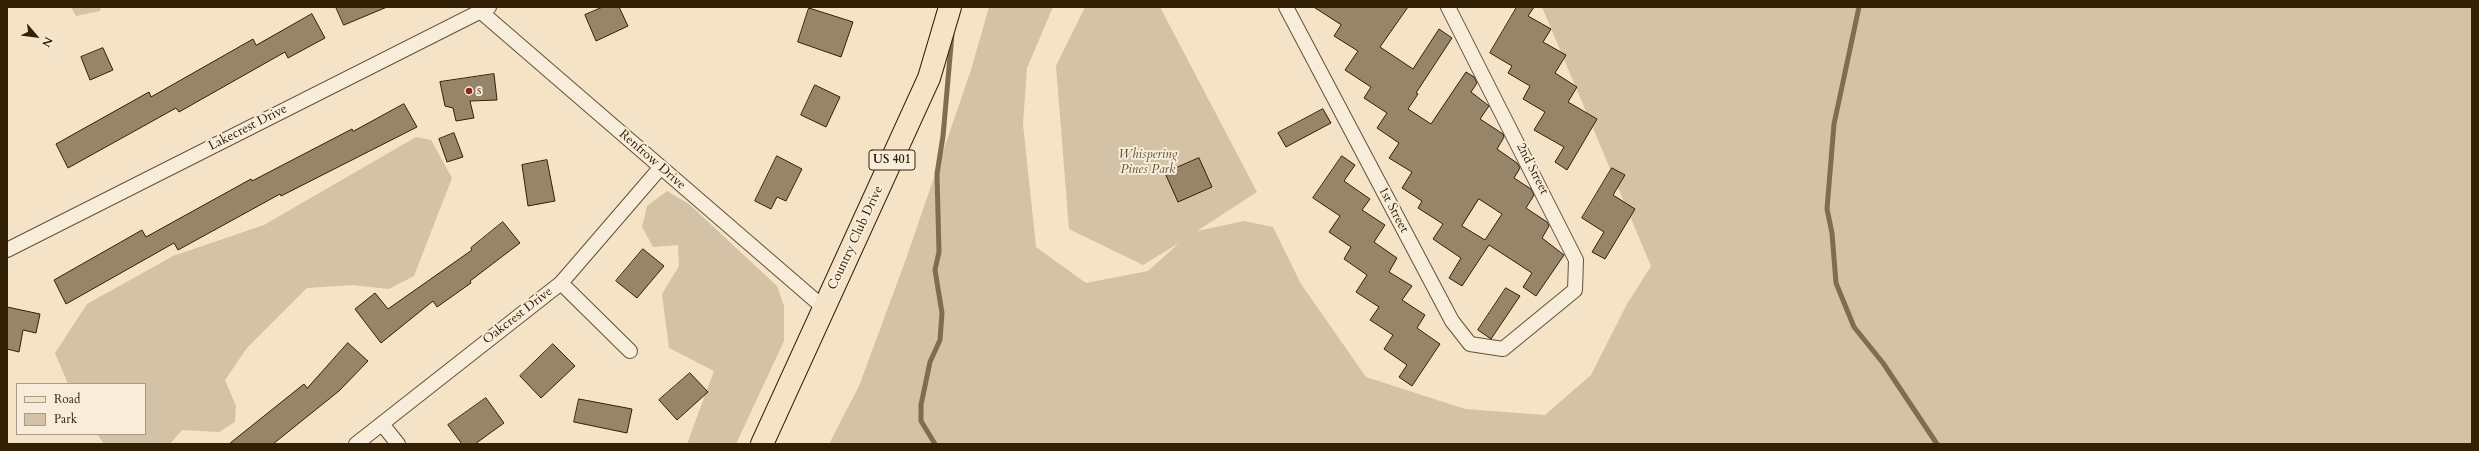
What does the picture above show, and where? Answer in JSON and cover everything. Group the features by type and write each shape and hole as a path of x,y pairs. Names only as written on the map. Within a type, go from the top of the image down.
{"main road":[{"name":"Country Club Drive","path":"762,444 930,78 948,8"}],"street":[{"name":"1st Street","path":"1286,7 1452,321 1470,344 1503,349 1535,322"},
{"name":"2nd Street","path":"1448,7 1565,234 1576,260 1575,290 1535,322"},
{"name":"Renfrow Drive","path":"485,9 661,167 824,308"},
{"name":"Lakecrest Drive","path":"7,250 485,9"},
{"name":"Oakcrest Drive","path":"356,444 561,283 661,167"},
{"path":"561,283 630,351"},
{"path":"382,424 398,444"}],"green space":[{"path":"71,7 101,7 100,11 76,16"},
{"name":"Whispering Pines Park","path":"989,7 1053,7 1027,68 1023,124 1036,247 1086,283 1148,271 1179,243 1143,265 1069,229 1056,66 1085,7 1160,7 1257,192 1197,231 1244,221 1273,227 1301,284 1366,377 1465,409 1545,415 1591,375 1627,304 1651,266 1542,7 2472,7 2472,444 829,444 859,386 906,259 971,70"},
{"path":"416,137 431,140 452,178 414,276 389,289 352,285 307,288 247,348 225,380 236,406 235,422 219,432 182,430 170,444 104,444 98,435 146,435 146,383 68,383 55,353 87,304 173,256 264,225"},
{"path":"667,191 689,204 777,286 784,306 784,341 736,444 687,444 714,371 669,348 662,294 679,266 678,245 653,247 642,227 647,206"}],"building":[{"path":"336,7 387,7 344,25"},
{"path":"603,7 619,7 628,26 596,41 585,15"},
{"path":"1314,7 1408,7 1380,47 1413,69 1439,29 1452,38 1416,93 1418,94 1408,109 1431,124 1466,72 1474,77 1477,83 1471,92 1489,106 1480,119 1503,134 1504,137 1497,149 1517,163 1520,168 1514,178 1531,189 1534,195 1526,208 1547,222 1549,226 1542,238 1564,255 1536,296 1523,287 1532,273 1489,245 1462,286 1449,278 1461,258 1433,239 1443,224 1418,208 1422,201 1402,188 1412,172 1389,158 1399,143 1377,128 1387,113 1364,98 1371,87 1345,70 1358,51 1334,36 1341,25","holes":["1479,199 1502,214 1485,240 1462,226"]},
{"path":"1517,7 1534,7 1528,16 1551,29 1543,42 1566,55 1555,73 1577,87 1568,102 1597,119 1567,170 1555,162 1564,147 1534,130 1545,112 1523,99 1530,86 1508,73 1512,66 1490,53"},
{"path":"809,8 853,22 841,57 798,42"},
{"path":"312,14 325,38 288,58 285,52 179,112 176,108 68,168 56,144 149,92 151,97 253,39 256,45"},
{"path":"103,48 113,70 90,80 81,57"},
{"name":"s","path":"494,74 497,100 470,101 474,118 456,121 453,108 445,106 440,82"},
{"path":"815,85 840,97 826,127 801,115"},
{"path":"404,104 417,127 281,196 280,194 178,250 174,243 66,304 54,280 142,230 146,237 251,179 252,181"},
{"path":"1323,109 1331,123 1286,147 1278,133"},
{"path":"454,133 463,157 447,162 439,139"},
{"path":"777,156 802,169 786,201 777,197 771,209 755,201"},
{"path":"1342,156 1355,165 1344,181 1370,199 1362,210 1385,225 1374,242 1397,258 1389,272 1412,286 1402,300 1425,315 1417,328 1440,344 1412,386 1399,377 1407,365 1384,349 1393,335 1370,320 1379,307 1356,292 1367,275 1344,259 1351,247 1329,232 1340,216 1313,198"},
{"path":"1199,158 1212,187 1178,202 1165,173"},
{"path":"547,160 555,201 528,206 522,165"},
{"path":"1612,168 1625,175 1613,195 1635,209 1605,259 1592,252 1604,232 1582,218"},
{"path":"503,222 520,243 470,281 471,283 437,307 433,301 381,343 355,309 375,293 388,309 472,250 471,248"},
{"path":"643,249 664,266 637,298 616,281"},
{"path":"1506,288 1520,296 1491,339 1478,330"},
{"path":"7,307 40,314 36,333 23,330 19,352 7,349"},
{"path":"348,343 368,361 339,391 273,444 229,444 304,384 307,388"},
{"path":"553,344 575,366 541,398 520,376"},
{"path":"690,373 708,392 677,420 659,400"},
{"path":"486,398 504,423 475,444 462,444 448,425"},
{"path":"579,399 632,409 627,433 574,422"}],"waterway":[{"path":"1859,7 1834,124 1827,209 1832,233 1836,283 1854,327 1883,363 1937,444"},
{"path":"935,444 921,421 921,405 930,362 940,340 942,313 935,270 939,252 937,174 943,136 952,34"}],"place":[{"name":"s","path":"469,91"}]}
